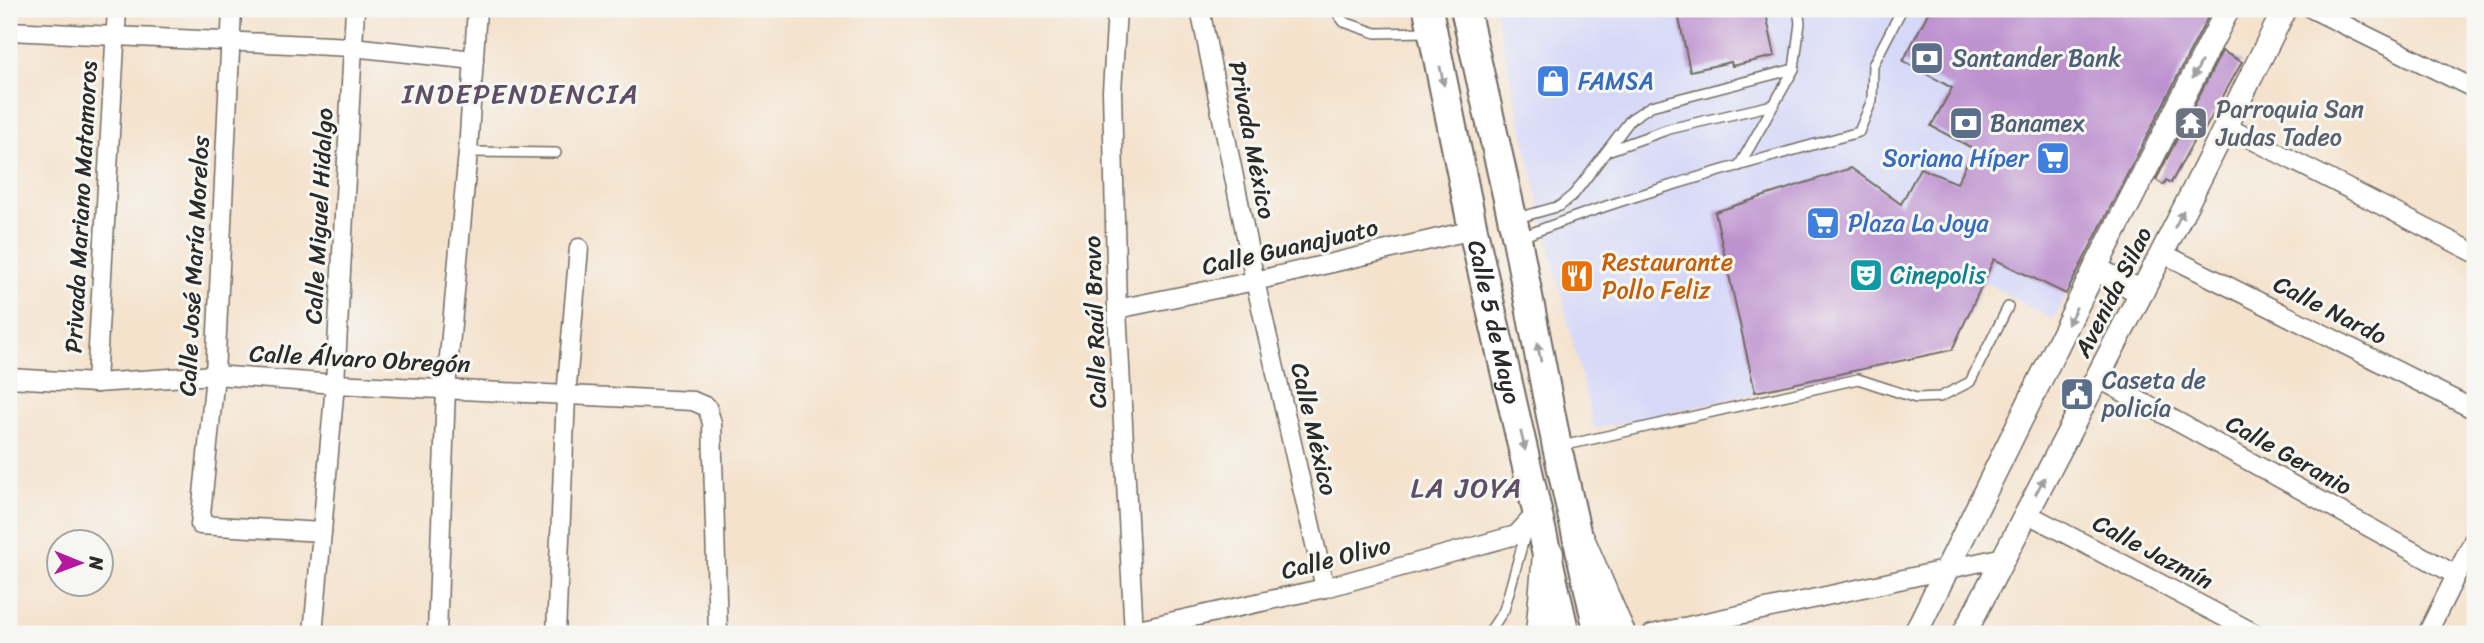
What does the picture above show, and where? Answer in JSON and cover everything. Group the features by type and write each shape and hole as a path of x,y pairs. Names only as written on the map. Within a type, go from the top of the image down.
{"highway":[{"path":"1579,539 1620,634"},
{"path":"1541,634 1548,554"}],"main road":[{"name":"Calle 5 de Mayo","path":"1465,9 1515,229 1557,447 1599,634"},
{"name":"Calle 5 de Mayo","path":"1430,21 1533,517 1548,554 1565,634"}],"street":[{"name":"Privada Mariano Matamoros","path":"96,383 117,9"},
{"name":"Calle José María Morelos","path":"232,9 215,375 201,525 322,532"},
{"name":"Calle Miguel Hidalgo","path":"313,634 335,384 355,9"},
{"path":"437,634 446,389 468,152 477,9"},
{"name":"Calle Raúl Bravo","path":"1117,9 1112,91 1117,309 1134,632"},
{"name":"Privada México","path":"1200,9 1255,281"},
{"name":"Avenida Silao","path":"1916,634 2095,269 2228,9"},
{"name":"Avenida Silao","path":"1964,634 2227,127 2285,9"},
{"path":"2312,9 2475,89"},
{"path":"9,31 352,47 474,60"},
{"path":"2227,127 2475,253"},
{"name":"Calle Guanajuato","path":"1117,309 1255,281 1474,230"},
{"path":"556,634 566,396 579,248"},
{"name":"Calle Nardo","path":"2162,253 2475,410"},
{"path":"2095,269 2142,292"},
{"name":"Calle México","path":"1255,281 1325,588"},
{"name":"Calle Álvaro Obregón","path":"9,378 96,383 215,375 335,384 693,401 708,407 712,422 718,634"},
{"name":"Calle Geranio","path":"2098,378 2456,575"},
{"name":"Calle Jazmín","path":"2026,513 2256,634"},
{"name":"Calle Olivo","path":"1134,632 1325,588 1516,535 1533,517"},
{"path":"2427,634 2475,537"},
{"path":"1652,634 2004,557"}],"lane":[{"path":"1334,9 1344,22 1376,33 1430,21"},
{"path":"1739,166 1794,69 1800,23 1798,9"},
{"path":"1515,229 1581,214 1858,132 1871,100 1873,65 1902,9"},
{"path":"1515,229 1564,204 1631,119 1651,106 1794,69"},
{"path":"1606,151 1669,129 1773,105"},
{"path":"468,152 556,153"},
{"path":"1557,447 1858,379 1916,398 1940,397 1970,382 2008,307"},
{"path":"1488,634 1504,610 1533,517"}],"shaded area":[{"name":"Plaza La Joya","path":"1495,9 2216,9 2053,320 1983,281 1952,350 1594,429"}],"building":[{"path":"1677,9 1765,9 1775,56 1732,66 1731,62 1690,71"},
{"path":"1930,9 2212,9 2066,294 1994,259 1952,350 1755,392 1715,212 1851,168 1901,204 1920,168 1957,183 1974,149 1931,126 1952,88 1903,61"},
{"name":"Parroquia San Judas Tadeo","path":"2222,51 2242,62 2204,131 2200,129 2171,183 2166,180 2164,185 2156,180"}],"place":[{"name":"Santander Bank","path":"1927,58"},
{"name":"FAMSA","path":"1553,81"},
{"name":"Banamex","path":"1966,123"},
{"name":"Parroquia San Judas Tadeo","path":"2191,123"},
{"name":"Soriana Híper","path":"2053,158"},
{"name":"Plaza La Joya","path":"1823,223"},
{"name":"Cinepolis","path":"1866,275"},
{"name":"Restaurante Pollo Feliz","path":"1577,276"},
{"name":"Caseta de policía","path":"2077,394"}],"district":[{"name":"INDEPENDENCIA","path":"521,93"},
{"name":"LA JOYA","path":"1467,487"}]}
